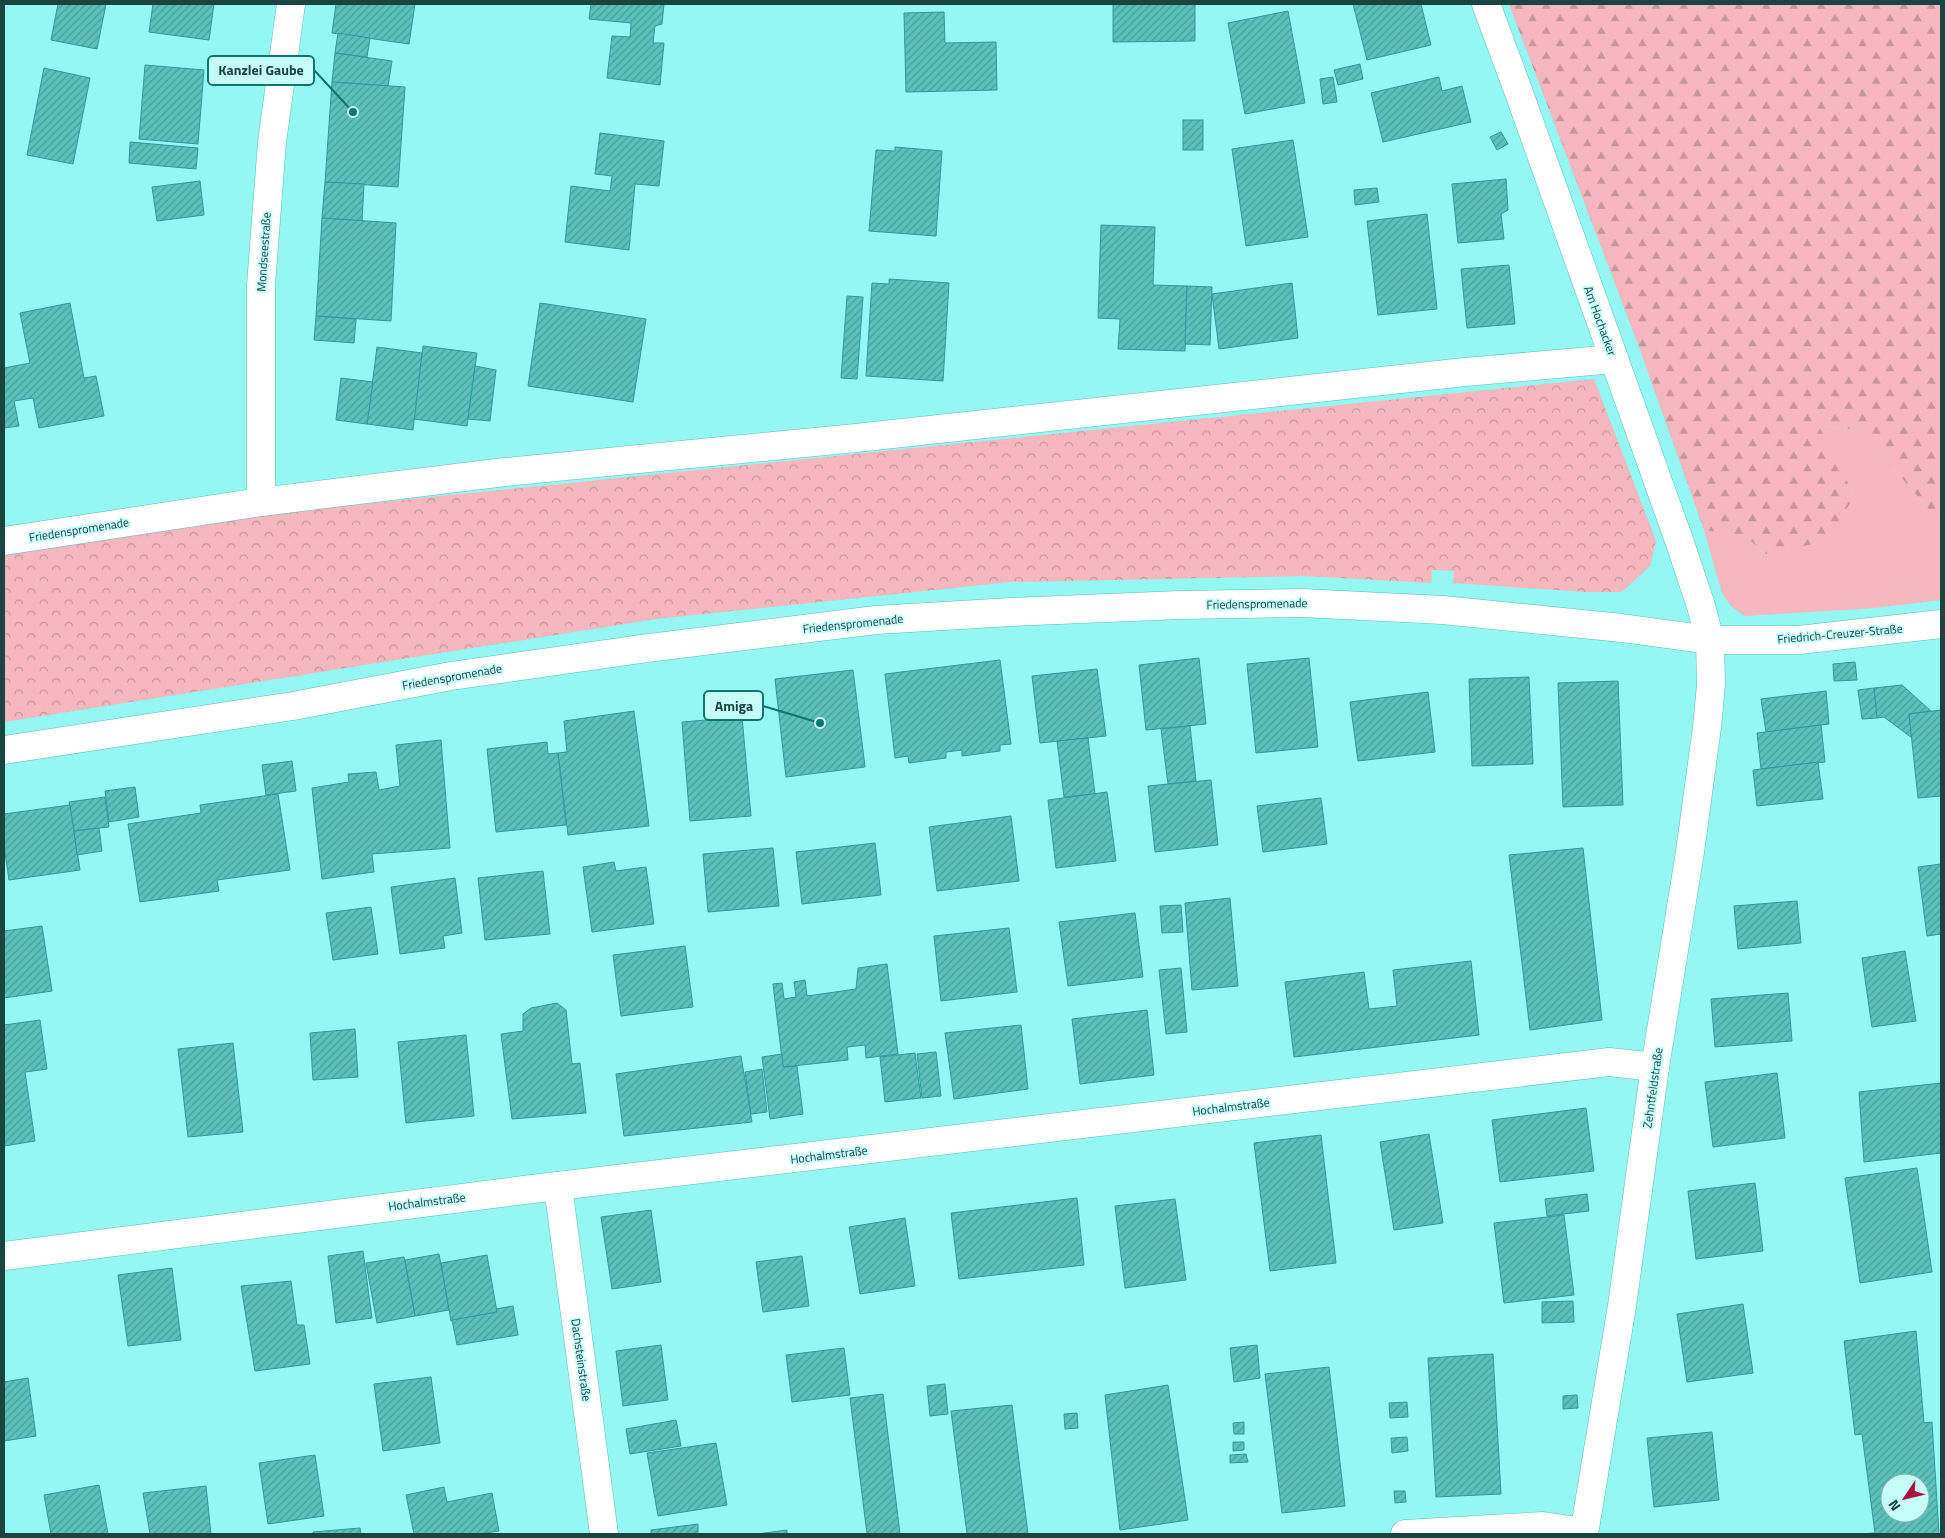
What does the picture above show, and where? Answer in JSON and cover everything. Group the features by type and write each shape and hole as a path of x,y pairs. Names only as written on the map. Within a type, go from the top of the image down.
{"street":[{"name":"Mondseestraße","path":"261,502 261,285 272,142 291,4"},
{"name":"Am Hochacker","path":"1486,4 1680,543 1710,640"},
{"name":"Friedenspromenade","path":"4,541 261,502 505,472 866,437 1465,372 1614,359"},
{"name":"Friedenspromenade","path":"4,750 293,706 445,677 648,648 876,620 1180,605 1302,603 1443,610 1622,628 1710,640"},
{"name":"Friedrich-Creuzer-Straße","path":"1710,640 1799,640 1941,624"},
{"name":"Zehntfeldstraße","path":"1584,1533 1622,1306 1656,1067 1690,852 1711,685 1710,640"},
{"name":"Hochalmstraße","path":"4,1256 558,1186 1609,1062 1656,1067"},
{"name":"Dachsteinstraße","path":"558,1186 604,1534"},
{"path":"1405,1534 1543,1526 1584,1533"}],"green space":[{"path":"1509,4 1941,4 1941,513 1931,512 1861,430 1819,426 1854,495 1831,540 1766,554 1745,536 1704,530 1639,347"},
{"path":"1594,379 1656,541 1650,566 1622,592 1585,592 1453,583 1454,571 1432,570 1431,583 1303,576 1010,582 656,619 4,722 4,554 265,514"},
{"path":"1818,426 1861,430 1931,512 1941,513 1941,600 1875,608 1745,616 1731,606 1722,593 1704,530 1745,536 1766,554 1854,495"}],"building":[{"path":"58,4 106,4 97,49 51,40"},
{"path":"153,4 214,4 209,40 149,32"},
{"path":"336,4 415,4 409,44 332,33"},
{"path":"591,4 664,4 662,24 655,26 653,43 664,43 660,85 607,78 612,36 630,37 631,23 589,19"},
{"path":"1113,4 1195,4 1195,41 1113,42"},
{"path":"1353,4 1421,4 1431,45 1367,60"},
{"path":"1288,11 1305,103 1245,114 1228,23"},
{"path":"944,12 945,43 996,42 997,90 906,92 904,13"},
{"path":"338,33 370,38 367,57 335,53"},
{"path":"335,53 392,61 388,86 332,82"},
{"path":"1360,64 1363,79 1338,85 1334,70"},
{"path":"145,65 204,70 198,144 139,139"},
{"path":"44,68 90,78 73,164 27,155"},
{"path":"1333,77 1337,102 1323,104 1320,79"},
{"path":"1439,77 1442,91 1462,86 1471,122 1383,142 1371,93"},
{"path":"332,82 405,87 398,187 325,182"},
{"path":"1183,120 1203,120 1203,150 1183,150"},
{"path":"1501,132 1508,144 1497,150 1490,137"},
{"path":"600,133 664,141 659,186 635,184 629,250 565,242 571,186 610,191 612,176 595,174"},
{"path":"1293,140 1308,237 1246,246 1232,149"},
{"path":"130,142 198,148 196,169 129,163"},
{"path":"895,147 942,151 936,236 869,231 876,150 895,151"},
{"path":"1506,179 1508,210 1501,214 1504,239 1458,243 1452,184"},
{"path":"200,181 204,215 157,221 152,187"},
{"path":"325,182 364,184 362,221 322,218"},
{"path":"1377,188 1379,202 1355,205 1354,190"},
{"path":"1427,214 1437,309 1378,315 1367,221"},
{"path":"322,218 396,223 391,321 316,316"},
{"path":"1101,225 1155,227 1153,285 1187,286 1185,351 1118,349 1120,319 1098,318"},
{"path":"1509,265 1515,324 1467,328 1461,269"},
{"path":"889,279 949,283 943,381 866,376 872,283 889,284"},
{"path":"1292,283 1298,338 1219,349 1212,294"},
{"path":"1187,286 1212,287 1210,345 1185,344"},
{"path":"847,296 863,297 857,379 841,378"},
{"path":"70,303 84,378 96,376 104,416 39,428 33,398 14,401 19,426 4,428 4,368 30,363 20,313"},
{"path":"540,303 646,319 633,402 528,386"},
{"path":"316,316 356,319 354,343 314,340"},
{"path":"423,346 477,353 467,426 414,419"},
{"path":"377,347 422,353 413,430 367,424"},
{"path":"475,366 496,370 490,421 468,419"},
{"path":"341,378 373,382 367,424 336,420"},
{"path":"1199,658 1206,724 1146,730 1139,665"},
{"path":"1309,658 1318,747 1256,753 1247,664"},
{"path":"1000,660 1011,744 1000,745 1000,751 962,756 962,750 946,752 946,758 909,763 908,756 895,758 885,674"},
{"path":"1855,662 1857,680 1834,681 1833,664"},
{"path":"1097,669 1106,736 1040,743 1032,676"},
{"path":"853,670 865,767 786,777 775,679"},
{"path":"1529,677 1533,764 1472,766 1469,679"},
{"path":"1618,681 1623,805 1563,807 1558,683"},
{"path":"1902,685 1931,711 1909,714 1912,738 1884,717 1877,718 1874,688"},
{"path":"1874,688 1877,718 1862,719 1858,690"},
{"path":"1826,691 1829,724 1766,732 1761,699"},
{"path":"1428,692 1435,752 1358,761 1350,702"},
{"path":"1941,710 1941,796 1918,798 1909,714"},
{"path":"634,711 649,826 568,835 558,753 567,752 564,721"},
{"path":"742,717 751,816 690,821 682,722"},
{"path":"1821,725 1825,762 1761,769 1757,733"},
{"path":"1190,726 1196,781 1168,784 1161,729"},
{"path":"1088,738 1095,794 1064,797 1057,741"},
{"path":"441,740 450,848 372,854 374,872 322,879 312,788 349,782 348,774 376,772 379,790 400,786 396,745"},
{"path":"547,742 548,754 558,753 566,825 496,832 487,749"},
{"path":"292,761 296,791 266,795 262,765"},
{"path":"1818,762 1823,799 1757,806 1753,770"},
{"path":"1211,780 1218,845 1155,852 1148,786"},
{"path":"135,787 139,817 109,822 105,791"},
{"path":"1107,792 1116,861 1056,868 1048,800"},
{"path":"278,794 290,870 217,880 219,891 140,902 128,824 201,813 200,805"},
{"path":"105,797 109,827 74,831 69,802"},
{"path":"1321,798 1327,844 1263,852 1257,806"},
{"path":"70,805 80,870 9,880 4,846 4,814"},
{"path":"1011,816 1019,881 937,891 929,827"},
{"path":"99,828 102,851 77,855 74,831"},
{"path":"875,843 881,895 802,904 796,852"},
{"path":"773,848 779,906 708,912 703,854"},
{"path":"1583,848 1602,1020 1530,1030 1509,855"},
{"path":"614,862 616,871 646,867 654,924 592,932 583,867"},
{"path":"1941,864 1941,934 1927,936 1918,867"},
{"path":"543,871 550,934 485,940 478,878"},
{"path":"455,878 462,933 443,936 445,948 400,954 391,887"},
{"path":"1230,898 1238,986 1192,990 1185,903"},
{"path":"1797,901 1801,943 1738,949 1734,906"},
{"path":"1181,905 1183,932 1162,933 1160,906"},
{"path":"371,907 378,954 333,960 326,913"},
{"path":"1135,913 1143,977 1068,986 1059,922"},
{"path":"42,926 52,991 4,998 4,931"},
{"path":"1009,928 1017,992 941,1001 934,936"},
{"path":"685,946 693,1007 621,1016 613,955"},
{"path":"1905,951 1916,1021 1872,1027 1862,958"},
{"path":"1471,961 1479,1035 1294,1057 1285,982 1364,972 1369,1009 1397,1006 1393,970"},
{"path":"887,964 898,1054 866,1058 865,1045 847,1047 848,1060 783,1067 773,984 782,983 784,999 796,997 794,982 805,980 807,996 856,989 858,968"},
{"path":"1181,968 1187,1032 1166,1034 1159,970"},
{"path":"1788,993 1792,1041 1715,1047 1711,999"},
{"path":"557,1003 566,1010 572,1064 580,1063 586,1113 512,1119 501,1034 523,1031 523,1014 531,1008"},
{"path":"1147,1010 1154,1075 1080,1084 1072,1019"},
{"path":"40,1020 47,1069 25,1072 35,1141 4,1146 4,1025"},
{"path":"1021,1025 1028,1089 954,1099 945,1033"},
{"path":"355,1029 358,1077 313,1080 310,1033"},
{"path":"466,1035 474,1116 406,1123 398,1042"},
{"path":"233,1043 243,1132 188,1137 178,1049"},
{"path":"936,1052 941,1096 922,1098 917,1054"},
{"path":"915,1053 921,1098 885,1102 880,1057"},
{"path":"782,1054 783,1067 797,1066 803,1114 770,1119 762,1057"},
{"path":"741,1056 752,1122 624,1136 616,1074"},
{"path":"762,1069 767,1112 751,1114 745,1072"},
{"path":"1777,1073 1785,1138 1713,1147 1705,1082"},
{"path":"1941,1083 1941,1153 1864,1162 1859,1092"},
{"path":"1586,1108 1594,1171 1500,1182 1492,1120"},
{"path":"1429,1134 1443,1223 1394,1230 1380,1142"},
{"path":"1321,1135 1336,1263 1270,1271 1254,1143"},
{"path":"1917,1168 1932,1272 1860,1283 1845,1178"},
{"path":"1755,1183 1763,1251 1696,1259 1688,1191"},
{"path":"1587,1194 1589,1211 1547,1216 1545,1199"},
{"path":"1077,1198 1084,1265 959,1279 951,1213"},
{"path":"1175,1199 1186,1280 1125,1288 1115,1206"},
{"path":"651,1210 661,1282 612,1289 601,1217"},
{"path":"1564,1215 1574,1295 1504,1303 1494,1223"},
{"path":"905,1218 915,1286 860,1294 849,1227"},
{"path":"363,1251 372,1318 336,1323 328,1256"},
{"path":"439,1254 449,1310 415,1316 405,1260"},
{"path":"487,1255 497,1312 451,1321 441,1263"},
{"path":"802,1256 809,1306 763,1312 756,1262"},
{"path":"404,1257 415,1316 377,1323 366,1263"},
{"path":"172,1268 181,1340 128,1346 118,1275"},
{"path":"291,1281 297,1325 304,1325 310,1364 255,1371 241,1286"},
{"path":"1573,1301 1574,1322 1542,1323 1542,1302"},
{"path":"1743,1304 1753,1373 1687,1382 1677,1314"},
{"path":"513,1306 518,1335 457,1345 452,1320 497,1312 496,1309"},
{"path":"1916,1331 1924,1423 1932,1422 1939,1534 1858,1534 1875,1533 1862,1434 1855,1435 1844,1341"},
{"path":"661,1345 668,1400 623,1406 616,1351"},
{"path":"1257,1345 1260,1378 1234,1382 1230,1348"},
{"path":"844,1348 850,1395 792,1402 786,1355"},
{"path":"1493,1354 1501,1494 1436,1497 1428,1358"},
{"path":"1329,1367 1345,1506 1282,1513 1265,1374"},
{"path":"431,1377 440,1443 383,1451 374,1384"},
{"path":"28,1378 36,1436 4,1441 4,1382"},
{"path":"945,1384 948,1414 930,1416 927,1386"},
{"path":"1168,1385 1188,1520 1120,1530 1105,1395"},
{"path":"883,1394 900,1534 867,1534 850,1398"},
{"path":"1577,1395 1578,1408 1563,1409 1563,1396"},
{"path":"1407,1402 1408,1417 1390,1418 1389,1403"},
{"path":"1012,1405 1028,1534 967,1534 951,1411"},
{"path":"1077,1413 1078,1428 1065,1429 1064,1414"},
{"path":"676,1420 681,1446 630,1454 626,1429"},
{"path":"1244,1422 1244,1434 1234,1434 1233,1423"},
{"path":"1712,1432 1719,1500 1654,1507 1647,1438"},
{"path":"1407,1437 1408,1451 1392,1453 1391,1438"},
{"path":"1233,1442 1244,1442 1244,1450 1233,1451"},
{"path":"716,1443 727,1505 658,1516 647,1453"},
{"path":"1246,1454 1248,1462 1230,1463 1230,1455"},
{"path":"315,1455 324,1516 268,1524 259,1463"},
{"path":"99,1485 108,1534 51,1534 44,1495"},
{"path":"206,1486 211,1534 150,1534 143,1493"},
{"path":"444,1487 447,1502 492,1493 499,1531 479,1534 414,1534 406,1495"},
{"path":"1394,1491 1405,1491 1406,1502 1395,1503"},
{"path":"698,1524 698,1534 651,1534 651,1530"},
{"path":"360,1528 361,1534 313,1534 313,1532"},
{"path":"787,1530 787,1534 757,1534"}],"place":[{"name":"Kanzlei Gaube","path":"353,112"},
{"name":"Amiga","path":"820,723"}]}
